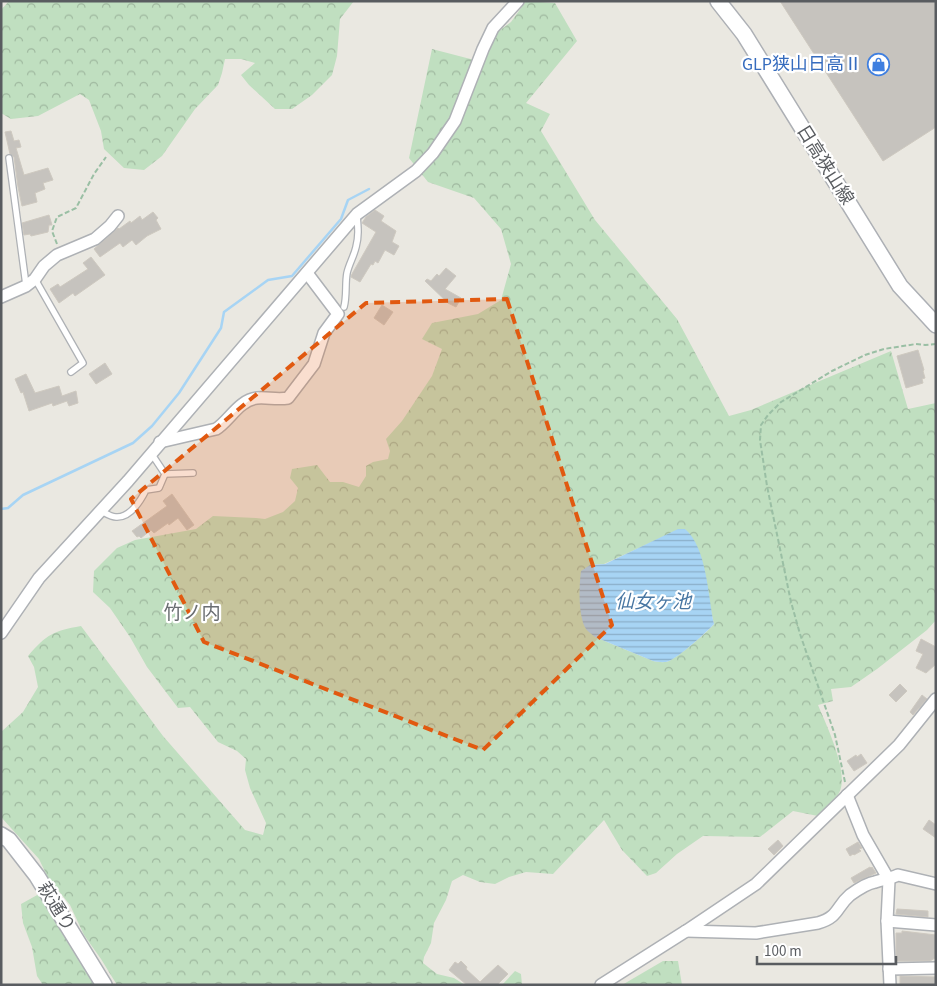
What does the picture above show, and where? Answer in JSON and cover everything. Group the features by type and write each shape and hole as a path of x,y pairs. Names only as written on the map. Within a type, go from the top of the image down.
{"main road":[{"name":"日高狭山線","path":"718,1 744,34 900,286 936,324"},
{"name":"萩通り","path":"1,835 10,840 37,876 104,985"}],"street":[{"path":"1,632 39,578 151,453 357,214 416,171 433,153 455,121 493,28 518,1"},
{"path":"1,297 31,282 44,266 60,254 95,239 118,216"},
{"path":"160,442 216,429 222,426 233,412 255,398 288,398 314,364 324,333 341,310 307,273"},
{"path":"601,985 756,884 899,745 936,699"},
{"path":"847,795 863,835 889,880 887,921 890,985"},
{"path":"686,931 756,933 818,923 827,921 834,916 850,895 874,882 889,880 898,875 936,884"},
{"path":"887,921 936,925"},
{"path":"889,969 936,968"}],"lane":[{"path":"8,158 31,282 84,363 71,372"},
{"path":"341,310 347,297 348,267 358,236 357,214"},
{"path":"151,453 165,474"},
{"path":"165,474 193,473"},
{"path":"100,511 116,517 123,516 139,504 146,490 158,488 165,474"}],"path":[{"path":"60,254 52,231 57,218 60,214 76,208 94,174 106,157"},
{"path":"847,795 835,735 800,634 791,602 767,486 760,440 761,426 768,414 781,402 840,367 884,349 916,344 936,344"}],"highlighted area":[{"path":"507,299 612,625 483,750 204,642 131,499 366,303"}],"green space":[{"path":"9,1 354,1 340,19 337,56 332,75 312,95 292,109 275,109 241,75 255,63 241,59 225,59 218,85 195,109 162,156 144,170 124,168 104,149 101,131 89,100 80,94 38,116 11,119 1,113 1,10"},
{"path":"526,1 555,3 577,41 526,103 550,114 541,131 595,220 677,319 729,416 751,410 891,351 908,409 936,403 936,620 927,630 851,687 831,689 833,701 818,705 836,749 842,785 838,795 818,816 793,811 760,837 703,836 677,854 656,873 647,876 622,850 604,820 553,874 526,872 495,884 480,882 463,875 452,881 446,900 434,923 431,943 423,963 437,974 454,978 465,985 117,985 84,935 70,905 48,878 39,859 1,817 1,732 23,712 38,687 34,667 28,656 40,643 51,635 81,626 163,736 245,830 263,835 266,823 250,788 245,770 246,759 237,751 218,742 190,707 178,708 147,667 130,637 110,608 93,592 94,571 117,548 135,540 196,529 213,516 265,519 283,512 295,501 298,488 290,478 292,469 317,465 330,482 343,482 359,487 366,476 366,466 373,462 388,459 390,451 386,439 402,421 432,376 442,349 422,339 432,323 478,314 501,300 511,264 501,229 474,198 428,182 409,158 432,49 482,62 495,34 511,22","holes":["685,529 714,624 699,638 669,661 653,661 595,637 590,565 604,564 678,530"]},
{"path":"39,894 53,910 101,985 43,985 37,976 32,947 23,923 21,904"},
{"path":"663,961 678,961 682,985 622,985"},
{"path":"515,971 521,974 522,985 502,985"}],"water":[{"name":"仙女ヶ池","path":"678,529 685,529 698,548 706,573 714,624 679,655 663,662 653,661 595,637 586,629 580,609 581,571 590,565 605,564"}],"building":[{"name":"GLP狭山日高Ⅱ","path":"780,1 936,1 936,127 883,161"},
{"path":"11,131 14,141 19,140 21,147 16,148 24,175 48,168 53,180 43,183 45,189 35,193 37,202 22,206 14,157 10,154 5,132"},
{"path":"375,210 384,216 381,221 396,231 392,242 399,246 394,255 385,250 378,263 375,261 373,265 371,264 360,282 351,277 376,232 362,223"},
{"path":"153,212 158,218 156,220 161,229 147,236 136,245 132,240 123,247 120,243 100,257 94,249 118,228 130,221 131,223 140,216 142,220"},
{"path":"49,215 52,225 49,225 48,232 31,236 30,234 24,235 22,223"},
{"path":"91,257 105,275 75,296 73,293 59,303 50,289 58,284 60,287 88,269 83,263"},
{"path":"446,268 456,276 445,289 461,298 456,307 448,303 425,281 427,279 431,281"},
{"path":"382,305 393,312 384,325 374,318"},
{"path":"918,350 925,378 922,379 923,383 906,388 897,356"},
{"path":"105,363 112,374 96,384 89,374"},
{"path":"26,374 35,393 59,386 62,396 76,391 78,403 69,406 67,401 53,406 52,403 29,411 23,392 21,393 15,379"},
{"path":"172,494 194,525 187,530 178,518 154,533 151,530 141,538 137,537 132,531 167,506 163,501"},
{"path":"921,639 936,647 936,664 926,673 916,668 923,654 916,651"},
{"path":"900,684 907,691 896,702 889,695"},
{"path":"922,695 927,699 913,715 910,712"},
{"path":"861,754 867,763 854,771 847,761"},
{"path":"929,820 936,825 936,838 923,829"},
{"path":"778,840 783,846 774,855 768,849"},
{"path":"858,842 862,848 859,849 861,851 850,856 846,849"},
{"path":"870,867 876,873 854,883 851,878"},
{"path":"897,909 928,911 928,917 896,914"},
{"path":"902,931 936,935 935,958 930,961 896,961 896,933 902,933"},
{"path":"461,961 467,967 466,969 480,982 498,965 508,974 497,985 467,985 449,970 455,962 458,964"},
{"path":"900,976 936,977 936,984 900,984"}],"waterway":[{"path":"1,509 8,508 23,495 133,443 152,426 179,393 221,328 224,312 268,280 292,276 341,219 348,200 369,189"}],"place":[{"name":"GLP狭山日高Ⅱ","path":"878,64"}],"district":[{"name":"竹ノ内","path":"192,613"}]}
